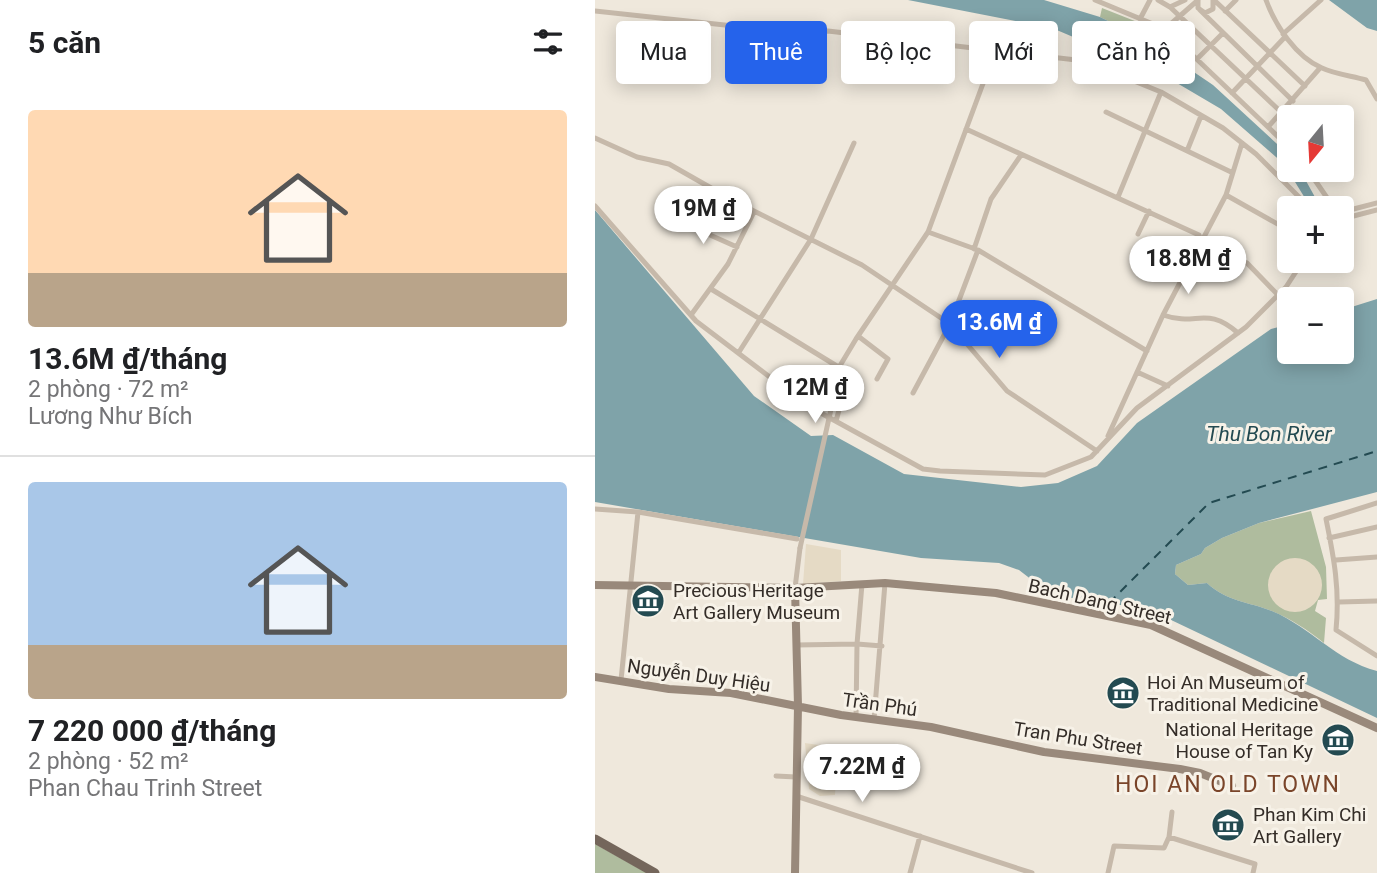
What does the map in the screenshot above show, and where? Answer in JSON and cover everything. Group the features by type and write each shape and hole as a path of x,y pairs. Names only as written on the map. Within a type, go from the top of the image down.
{"main road":[{"path":"595,839 656,873"}],"street":[{"path":"1095,0 1145,21"},
{"path":"1140,19 1149,2 1141,0"},
{"path":"1158,0 1170,7 1277,108"},
{"path":"1170,7 1184,1 1197,0"},
{"path":"1197,0 1200,10 1293,101"},
{"path":"1174,21 1197,0"},
{"path":"1200,10 1211,11 1214,0 1305,86"},
{"path":"1226,11 1236,0"},
{"path":"1266,0 1274,24 1284,36 1320,68 1366,80 1377,99"},
{"path":"1232,93 1321,0"},
{"path":"595,11 790,32 828,31 969,49"},
{"path":"1223,33 1197,60 1277,136"},
{"path":"1058,57 1086,61 1161,92 1242,143 1297,196"},
{"path":"1289,105 1320,68"},
{"path":"795,873 798,706 796,588 800,548 838,369 890,286 928,232 983,84"},
{"path":"1118,197 1161,92"},
{"path":"1106,112 1231,172"},
{"path":"1188,150 1201,116"},
{"path":"1268,127 1277,118"},
{"path":"595,206 691,316 795,397 931,471 1045,475 1097,451 1137,408 1212,355 1277,294 1247,263 1201,241 1199,236 966,128"},
{"path":"595,138 637,157 669,164 754,212 862,265 950,324 1007,391 1097,451"},
{"path":"1107,439 1163,315 1226,195 1242,143"},
{"path":"739,352 811,239 854,144"},
{"path":"913,393 950,324 991,199 1020,155"},
{"path":"1226,195 1277,224"},
{"path":"1354,209 1377,203"},
{"path":"1354,216 1377,210"},
{"path":"1138,234 1149,211"},
{"path":"691,316 737,247 754,212"},
{"path":"710,226 707,232 710,235 737,247"},
{"path":"928,232 976,249 1147,351"},
{"path":"1284,287 1297,273"},
{"path":"711,289 847,376 837,421"},
{"path":"1163,315 1184,321 1213,317 1223,320 1238,332"},
{"path":"858,336 888,359 877,379"},
{"path":"1137,372 1168,386"},
{"path":"1377,503 1326,519 1336,560 1339,602 1336,630 1377,656"},
{"path":"595,509 638,512 797,538"},
{"path":"621,680 638,512"},
{"path":"1329,538 1377,527"},
{"path":"1336,560 1377,557"},
{"path":"856,717 857,644 862,583"},
{"path":"874,719 885,583"},
{"name":"Bach Dang Street","path":"595,585 796,588 885,583 977,590 1151,625 1377,728"},
{"path":"1339,602 1377,601"},
{"path":"796,645 882,646"},
{"name":"Nguyễn Duy Hiệu","path":"595,677 669,688 731,693 798,706"},
{"name":"Trần Phú","path":"798,706 874,719"},
{"name":"Tran Phu Street","path":"874,719 931,727 1056,754 1180,769 1200,773 1232,786"},
{"path":"776,776 796,777"},
{"path":"796,796 1032,873"},
{"path":"1108,873 1114,846 1161,850 1169,837 1171,812"},
{"path":"910,873 920,836"},
{"path":"1169,837 1255,864 1253,873"}],"green space":[{"path":"1102,8 1135,21 1108,21 1100,17"},
{"path":"1311,511 1326,567 1327,599 1318,600 1315,611 1326,618 1324,643 1279,614 1230,597 1207,583 1188,585 1175,574 1176,565 1201,554 1205,548 1222,538 1259,523"},
{"path":"595,844 647,873 595,873"}],"shaded area":[{"path":"806,544 841,550 841,581 803,584"},
{"path":"1300,558 1310,562 1318,570 1322,585 1318,600 1310,608 1290,612 1280,608 1272,600 1268,580 1272,570 1280,562"},
{"path":"805,743 838,748 835,795 820,796 809,789"}],"water":[{"path":"908,0 1044,0 1108,21 1072,21 1072,36 1058,31 1058,21 1016,21"},
{"path":"1329,0 1377,0 1377,31 1367,28"},
{"path":"1195,73 1213,85 1277,144 1277,158 1221,109 1179,84 1195,84"},
{"path":"1295,182 1307,182 1314,196 1304,196"},
{"name":"Thu Bon River","path":"595,210 754,396 811,436 833,435 904,474 1021,487 1058,483 1097,466 1137,423 1271,329 1277,327 1277,364 1354,364 1354,306 1377,299 1377,492 1259,523 1222,538 1205,548 1201,554 1176,565 1175,574 1188,585 1207,583 1230,597 1272,611 1336,652 1377,671 1377,718 1148,609 1072,598 1041,587 1019,570 999,563 921,558 595,502"}],"ferry route":[{"path":"1109,603 1209,503 1377,451"}],"place":[{"name":"Precious Heritage Art Gallery Museum","path":"648,601"},
{"name":"Hoi An Museum of Traditional Medicine","path":"1123,693"},
{"name":"National Heritage House of Tan Ky","path":"1338,740"},
{"name":"Phan Kim Chi Art Gallery","path":"1228,825"}],"district":[{"name":"HOI AN OLD TOWN","path":"1228,784"}]}
